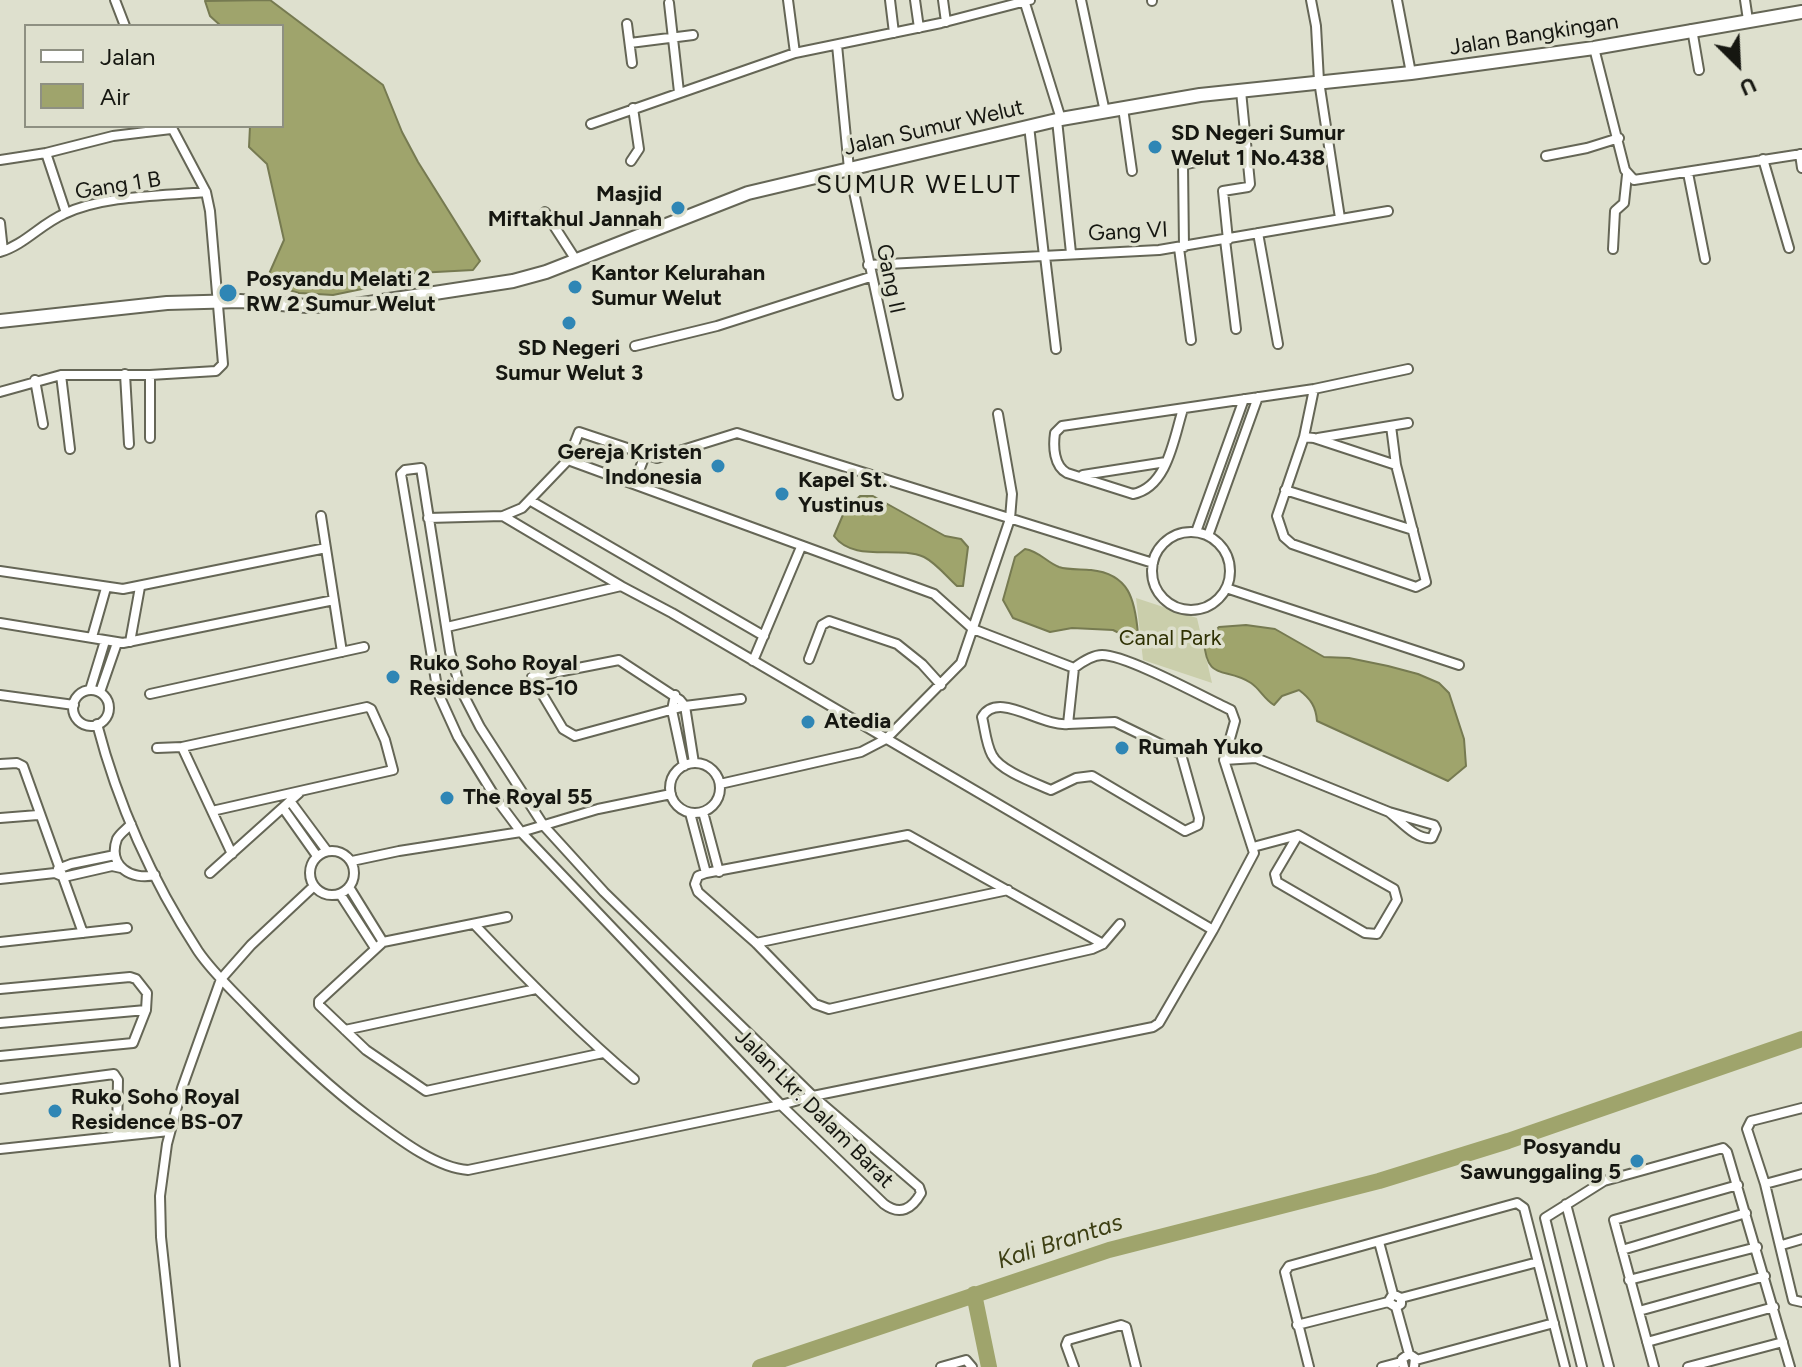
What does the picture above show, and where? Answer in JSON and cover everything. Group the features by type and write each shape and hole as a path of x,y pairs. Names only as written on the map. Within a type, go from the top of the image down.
{"street":[{"path":"115,0 124,24"},
{"path":"788,0 795,53"},
{"path":"890,0 894,33"},
{"path":"915,0 919,28"},
{"path":"943,0 946,22"},
{"path":"591,124 795,53 946,22 1026,0 1059,120 1071,253"},
{"path":"1081,0 1105,112"},
{"path":"1311,0 1316,26 1319,81 1340,218"},
{"path":"1397,0 1411,73"},
{"path":"1745,0 1748,20"},
{"path":"669,3 679,92"},
{"name":"Jalan Bangkingan","path":"1319,81 1411,73 1594,48 1802,12"},
{"path":"627,24 632,63"},
{"path":"1692,29 1699,70"},
{"path":"630,43 693,35"},
{"name":"Gang II","path":"837,45 849,169 898,395"},
{"path":"1594,48 1627,175 1624,203 1615,211 1613,249"},
{"name":"Jalan Sumur Welut","path":"0,321 167,303 356,305 513,281 546,272 748,193 1059,120 1319,81"},
{"path":"1236,329 1223,191 1248,187 1250,184 1241,91"},
{"path":"631,161 639,149 633,108"},
{"path":"1123,108 1132,171"},
{"path":"1029,126 1056,349"},
{"path":"0,159 46,153 113,136 165,128"},
{"path":"0,392 61,375 150,375 216,371 221,368 216,258 206,192 172,128"},
{"path":"1546,156 1619,138"},
{"path":"46,153 66,213"},
{"path":"1627,175 1641,180 1801,154 1802,168"},
{"path":"1191,340 1182,247 1183,165 1222,156"},
{"path":"1763,159 1789,248"},
{"path":"1688,173 1705,259"},
{"name":"Gang 1 B","path":"2,251 66,213 114,200 206,192"},
{"name":"Gang VI","path":"868,265 1182,247 1388,211"},
{"path":"545,212 576,260"},
{"path":"0,223 2,251"},
{"path":"1258,233 1278,344"},
{"path":"635,346 717,326 870,277"},
{"path":"1183,409 1166,462 1155,482 1139,493 1133,494 1061,470 1057,462 1054,441 1057,429 1062,426 1314,389 1408,369"},
{"path":"125,374 129,444"},
{"path":"61,375 70,449"},
{"path":"150,375 150,438"},
{"path":"35,380 43,424"},
{"path":"1314,389 1304,437 1277,516 1284,537 1292,544 1416,587 1426,582 1396,465 1391,426"},
{"path":"1208,536 1258,397"},
{"path":"1196,532 1244,399"},
{"path":"720,784 861,752 886,739 961,663 1010,519 1012,494 998,414"},
{"path":"1314,438 1408,423"},
{"path":"428,518 503,516 531,501 568,460 579,432 645,455 661,457 737,433 1153,563"},
{"path":"1304,437 1396,465"},
{"path":"634,484 645,455"},
{"path":"568,460 934,594 973,629 1074,668"},
{"path":"1079,476 1166,462"},
{"name":"Jalan Lkr. Dalam Barat","path":"421,468 450,652 467,702 508,773 544,826 604,892 813,1096 913,1181 919,1187 920,1197 903,1210 889,1208 781,1105 521,832 458,737 438,693 401,474 405,470 421,468"},
{"path":"1285,490 1413,530"},
{"path":"531,501 764,636"},
{"path":"321,516 342,652"},
{"path":"503,516 1213,930"},
{"path":"1196,532 1208,536 1226,552 1230,564 1226,588 1218,599 1206,607 1192,610 1178,608 1166,601 1152,577 1158,550 1168,539 1182,533 1196,532"},
{"path":"753,661 801,547"},
{"path":"0,571 106,588 140,587 326,548"},
{"path":"447,627 621,586"},
{"path":"130,642 140,587"},
{"path":"92,637 106,588"},
{"path":"1226,588 1459,665"},
{"path":"0,623 117,643 334,600"},
{"path":"809,659 822,625 829,621 897,644 922,664 941,685"},
{"path":"90,690 105,641"},
{"path":"100,692 117,643"},
{"path":"150,694 364,647"},
{"path":"97,724 106,758 131,824 155,875 200,953 221,979 336,1092 380,1125 454,1169 468,1170 1156,1026 1252,861 1253,847 1224,760 1235,721 1231,710 1109,656 1097,655 1074,668"},
{"path":"689,764 685,706 675,695 615,660 532,677 563,729 575,736 685,706 741,699"},
{"path":"1068,724 1074,668"},
{"path":"90,690 100,692 108,703 109,709 103,721 97,724 83,724 77,719 74,705 79,695 90,690"},
{"path":"0,695 74,705"},
{"path":"675,695 672,710 689,764"},
{"path":"1003,706 1056,725 1068,724 1115,722 1181,754 1199,818 1198,825 1185,831 1092,776 1076,778 1051,790 1023,778 995,760 989,751 982,717 987,709 1003,706"},
{"path":"157,748 182,747 370,708 385,740 393,770 212,811"},
{"path":"182,747 232,854"},
{"path":"1224,760 1256,758 1389,812 1434,825 1436,829 1432,838 1418,836 1389,812"},
{"path":"0,764 17,763 23,766 38,815 83,933"},
{"path":"689,764 711,769 720,784 717,801 703,812 690,813 681,809 671,794 671,783 676,773 689,764"},
{"path":"210,873 300,792"},
{"path":"352,861 521,832 598,809 671,794"},
{"path":"286,804 327,851"},
{"path":"286,804 317,856"},
{"path":"703,812 719,872"},
{"path":"690,813 706,873"},
{"path":"0,818 38,815"},
{"path":"121,868 115,855 118,837 131,824"},
{"path":"1103,944 908,835 706,873 698,876 695,884 698,892 756,943 815,1004 829,1009 1092,949 1103,944 1120,924"},
{"path":"1253,847 1298,835 1394,889 1397,900 1377,934 1365,933 1277,882 1275,874 1298,835"},
{"path":"327,851 345,854 352,861 354,879 349,887 340,894 326,894 314,886 310,870 317,856 327,851"},
{"path":"60,872 115,855"},
{"path":"0,879 112,866 142,878 155,875"},
{"path":"175,1367 161,1237 160,1196 169,1131 221,979 261,935 314,886"},
{"path":"349,887 379,945"},
{"path":"756,943 1008,890"},
{"path":"340,894 379,945"},
{"path":"507,917 379,945 319,1001 321,1008 366,1050 422,1090 430,1092 603,1053"},
{"path":"474,924 536,989 634,1079"},
{"path":"0,942 127,928"},
{"path":"0,989 133,977 147,993 146,1010 133,1043 0,1056"},
{"path":"345,1030 536,989"},
{"path":"0,1023 146,1010"},
{"path":"0,1089 114,1074 118,1080 117,1136"},
{"path":"1802,1108 1751,1121 1747,1129 1782,1245 1793,1300 1802,1302"},
{"path":"0,1149 169,1131"},
{"path":"1582,1367 1544,1220 1604,1181 1723,1148 1727,1152 1757,1247 1790,1367"},
{"path":"1765,1184 1802,1174"},
{"path":"1654,1367 1615,1218 1738,1185"},
{"path":"1309,1367 1286,1269 1517,1203 1524,1208 1565,1367"},
{"path":"1566,1204 1609,1367"},
{"path":"1622,1250 1746,1213"},
{"path":"1782,1245 1802,1239"},
{"path":"1379,1242 1413,1361"},
{"path":"1629,1280 1757,1247"},
{"path":"1297,1325 1538,1262"},
{"path":"1639,1311 1765,1276"},
{"path":"1647,1342 1774,1307"},
{"path":"1382,1367 1403,1364 1403,1357 1413,1361 1554,1323"},
{"path":"1074,1367 1066,1345 1068,1340 1121,1325 1126,1327 1136,1367"},
{"path":"1688,1367 1783,1342"},
{"path":"941,1367 966,1360 972,1367"}],"green space":[{"name":"Canal Park","path":"1136,598 1197,618 1212,683 1143,660"}],"water":[{"path":"270,0 383,85 418,162 480,261 473,270 399,274 362,289 333,295 299,293 265,283 284,240 267,164 249,147 250,128 284,128 284,24 219,24 210,16 205,1"},
{"path":"860,496 873,496 945,536 961,539 968,547 963,586 957,586 924,557 901,552 864,551 843,544 834,536 845,510"},
{"path":"1025,549 1059,567 1104,572 1122,583 1132,599 1138,634 1127,637 1113,630 1072,628 1050,632 1013,618 1003,600 1015,557"},
{"path":"1246,625 1275,629 1324,657 1349,658 1388,666 1439,683 1449,693 1464,739 1466,766 1448,781 1317,721 1312,704 1299,690 1282,696 1274,705 1251,683 1213,668 1204,641 1219,627"}],"waterway":[{"name":"Kali Brantas","path":"760,1367 1109,1250 1379,1181 1508,1141 1802,1039"},
{"path":"974,1294 989,1367"}],"place":[{"name":"SD Negeri Sumur Welut 1 No.438","path":"1155,147"},
{"name":"Masjid Miftakhul Jannah","path":"678,208"},
{"name":"Kantor Kelurahan Sumur Welut","path":"575,287"},
{"name":"Posyandu Melati 2 RW 2 Sumur Welut","path":"228,293"},
{"name":"SD Negeri Sumur Welut 3","path":"569,323"},
{"name":"Gereja Kristen Indonesia","path":"718,466"},
{"name":"Kapel St. Yustinus","path":"782,494"},
{"name":"Ruko Soho Royal Residence BS-10","path":"393,677"},
{"name":"Atedia","path":"808,722"},
{"name":"Rumah Yuko","path":"1122,748"},
{"name":"The Royal 55","path":"447,798"},
{"name":"Ruko Soho Royal Residence BS-07","path":"55,1111"},
{"name":"Posyandu Sawunggaling 5","path":"1637,1161"}],"district":[{"name":"SUMUR WELUT","path":"919,185"}]}
